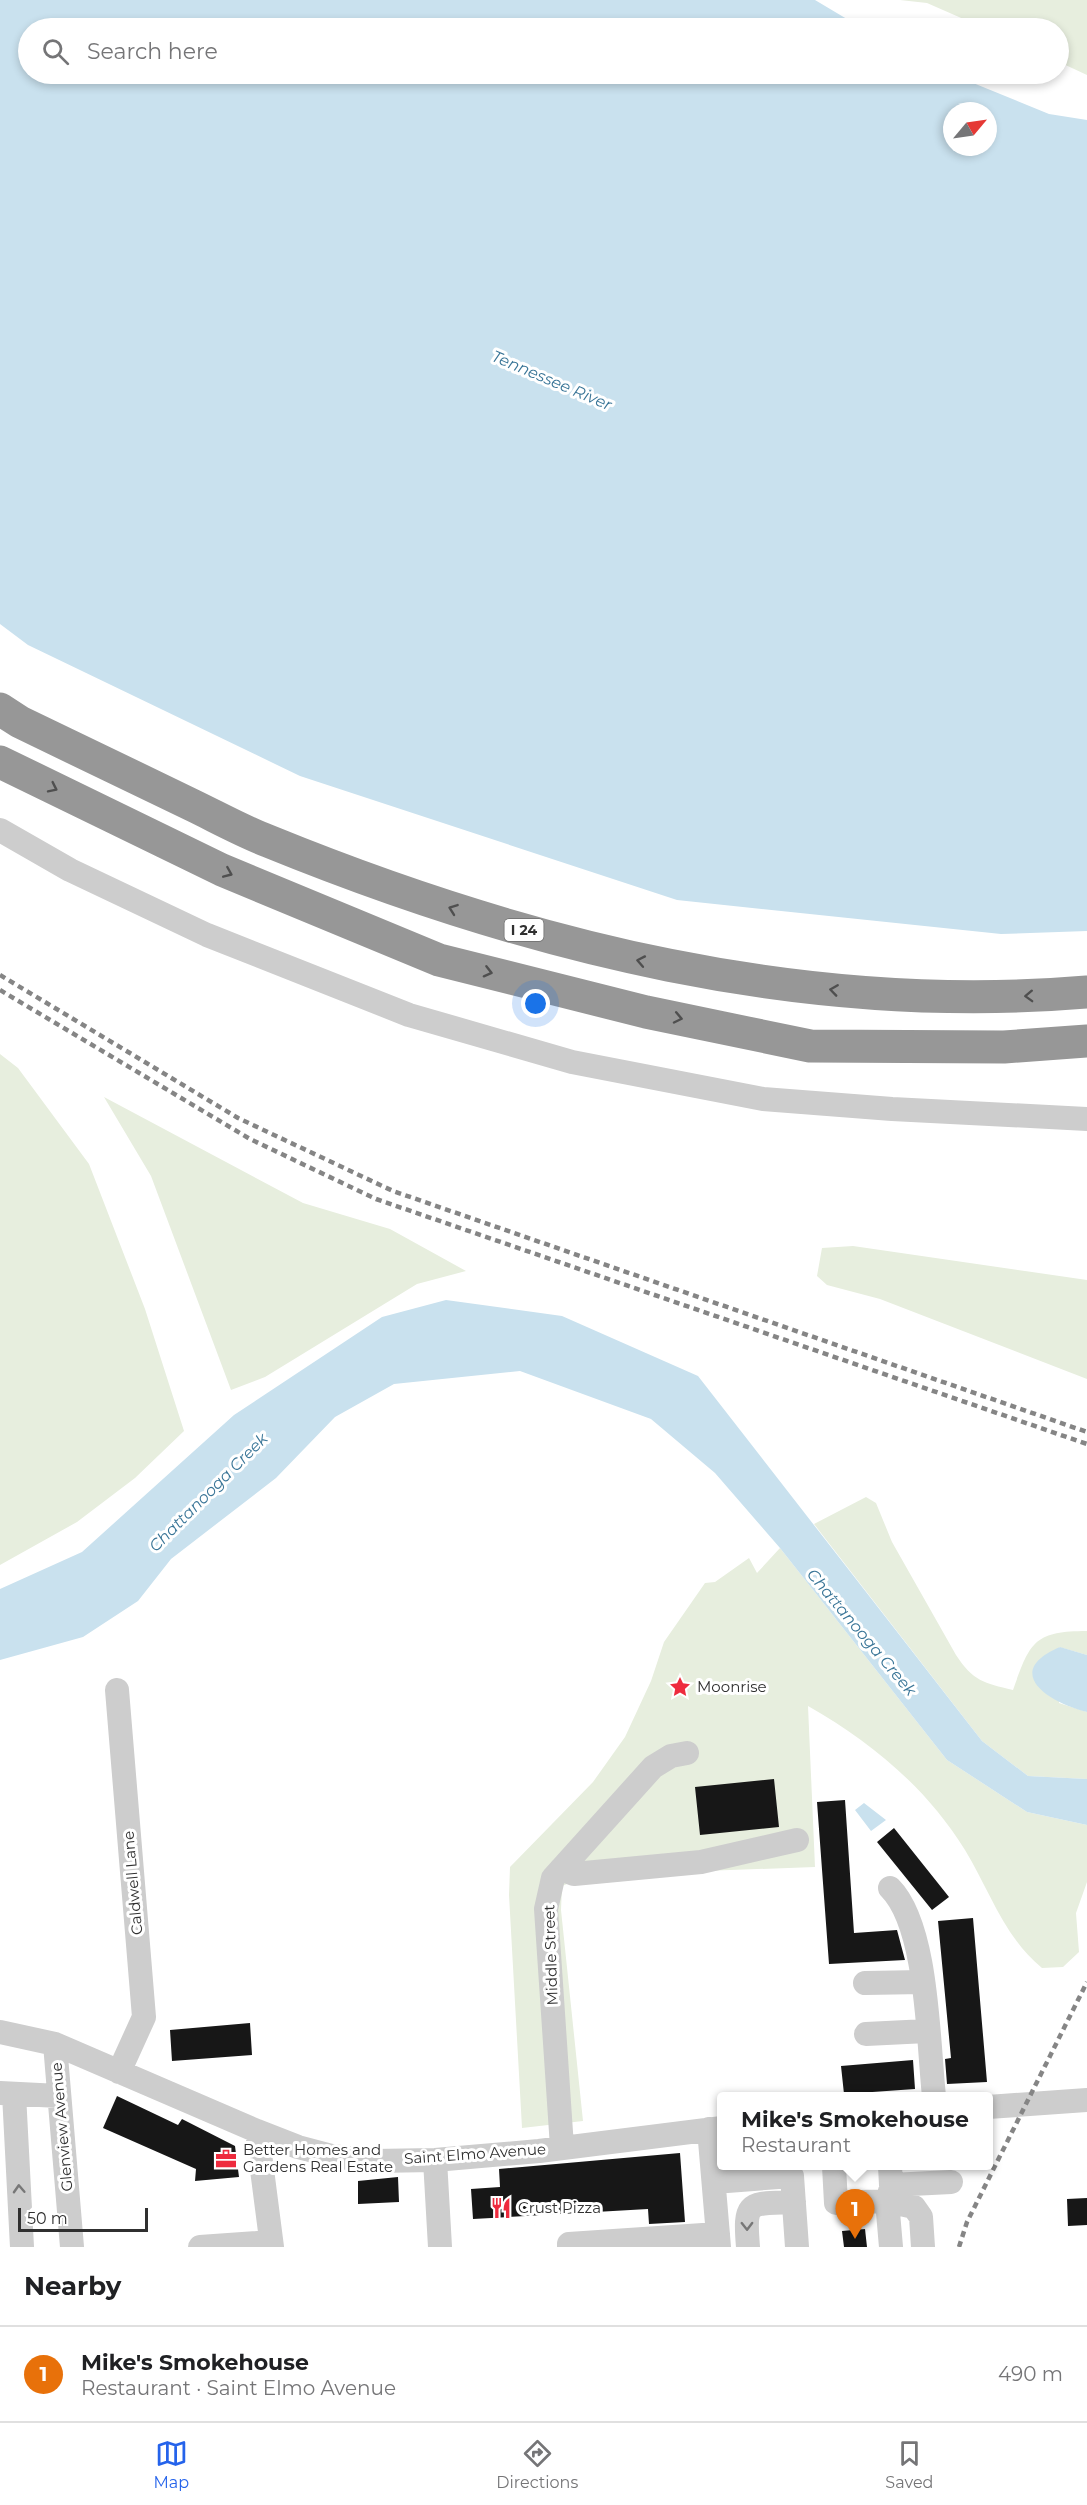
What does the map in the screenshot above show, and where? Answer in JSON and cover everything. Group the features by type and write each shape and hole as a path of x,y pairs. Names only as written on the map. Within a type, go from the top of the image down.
{"highway":[{"name":"I 24","path":"0,709 20,722 267,841 469,915 618,957 849,993 951,998 1087,992"},
{"path":"0,762 222,870 439,960 646,1012 810,1046 1004,1047 1087,1041"}],"street":[{"path":"0,830 70,870 207,935 409,1016 572,1062 763,1099 892,1109 1087,1119"},
{"name":"Caldwell Lane","path":"117,1690 144,2017 119,2072"},
{"name":"Middle Street","path":"562,2147 546,1909 553,1878 653,1767 670,1756 687,1753"},
{"path":"561,1869 574,1874 701,1862 797,1840"},
{"path":"890,1888 900,1898 911,1922 919,1950 933,2092"},
{"path":"865,1983 922,1982"},
{"path":"866,2034 927,2031"},
{"name":"Saint Elmo Avenue","path":"0,2032 55,2044 257,2131 298,2147 333,2156 373,2161 435,2160 715,2129"},
{"name":"Glenview Avenue","path":"55,2044 72,2247"},
{"path":"22,2247 7,2093 59,2096"},
{"path":"993,2107 1087,2100"},
{"path":"569,2247 569,2244 719,2240 714,2182 715,2129"},
{"path":"213,2246 271,2244 257,2131"},
{"path":"435,2160 440,2247"},
{"path":"834,2170 836,2203 889,2184 951,2181"},
{"path":"714,2182 792,2176 797,2247"},
{"path":"889,2184 891,2247"},
{"path":"889,2184 914,2207 921,2217 923,2247"},
{"path":"748,2247 745,2217 750,2208 758,2204 794,2202"}],"green space":[{"path":"900,0 1087,0 1087,75 1069,67 1069,18 961,18 927,3"},
{"path":"0,1054 18,1068 89,1164 145,1309 184,1431 135,1478 77,1522 0,1565"},
{"path":"104,1097 303,1203 390,1229 466,1271 417,1284 265,1377 231,1390 151,1176"},
{"path":"853,1246 1087,1280 1087,1379 880,1299 827,1285 817,1276 822,1248"},
{"path":"866,1497 876,1503 892,1542 956,1655 962,1664 980,1680 1013,1690 1024,1661 1036,1643 1044,1637 1055,1634 1087,1631 1087,1655 1059,1647 1059,1703 1087,1712 1087,1779 1028,1776 982,1741 814,1524"},
{"path":"780,1548 947,1760 1027,1812 1087,1825 1087,1882 1076,1913 1079,1952 1063,1967 1042,1968 1017,1942 965,1850 933,1806 915,1786 875,1751 808,1706 815,1867 703,1871 577,1880 562,1886 561,1910 583,2121 522,2128 509,1895 510,1867 593,1782 625,1737 651,1681 664,1642 705,1583 715,1582 749,1558 757,1573"}],"water":[{"name":"Tennessee River","path":"0,0 815,0 845,18 18,18 18,84 976,84 1049,114 1087,120 1087,931 1001,934 677,900 300,776 28,645 0,624"},
{"name":"Chattanooga Creek","path":"446,1300 562,1316 698,1376 982,1741 1028,1776 1087,1779 1087,1825 1027,1812 947,1760 780,1548 715,1473 651,1419 520,1371 394,1384 335,1417 276,1478 171,1559 138,1601 83,1637 0,1660 0,1589 82,1552 234,1415 382,1317"},
{"path":"1060,1647 1087,1655 1087,1712 1058,1702 1046,1694 1037,1685 1033,1676 1034,1666 1043,1657"},
{"path":"864,1803 886,1820 871,1831 855,1810"}],"building":[{"path":"774,1779 779,1827 700,1835 695,1787"},
{"path":"845,1800 854,1933 897,1930 905,1960 829,1964 817,1802"},
{"path":"894,1828 949,1897 932,1910 877,1842"},
{"path":"973,1918 987,2082 947,2084 945,2059 951,2058 938,1921"},
{"path":"250,2023 252,2055 172,2061 170,2030"},
{"path":"913,2060 915,2089 844,2092 841,2066"},
{"path":"117,2096 178,2125 182,2119 235,2146 239,2177 195,2181 196,2169 103,2128"},
{"path":"680,2153 685,2222 649,2224 648,2209 473,2219 471,2189 500,2187 499,2169"},
{"path":"398,2177 399,2202 358,2204 358,2181"},
{"path":"1087,2198 1087,2225 1068,2226 1067,2199"},
{"path":"865,2229 867,2247 844,2247 842,2231"}],"railway":[{"path":"0,975 238,1118 393,1191 1087,1432"},
{"path":"0,990 250,1139 376,1199 1087,1444"},
{"path":"959,2247 967,2222 1087,1982"}],"place":[{"name":"Moonrise","path":"680,1687"},
{"name":"Better Homes and Gardens Real Estate","path":"226,2159"},
{"name":"Crust Pizza","path":"501,2208"},
{"name":"Mike's Smokehouse","path":"855,2239"}]}
